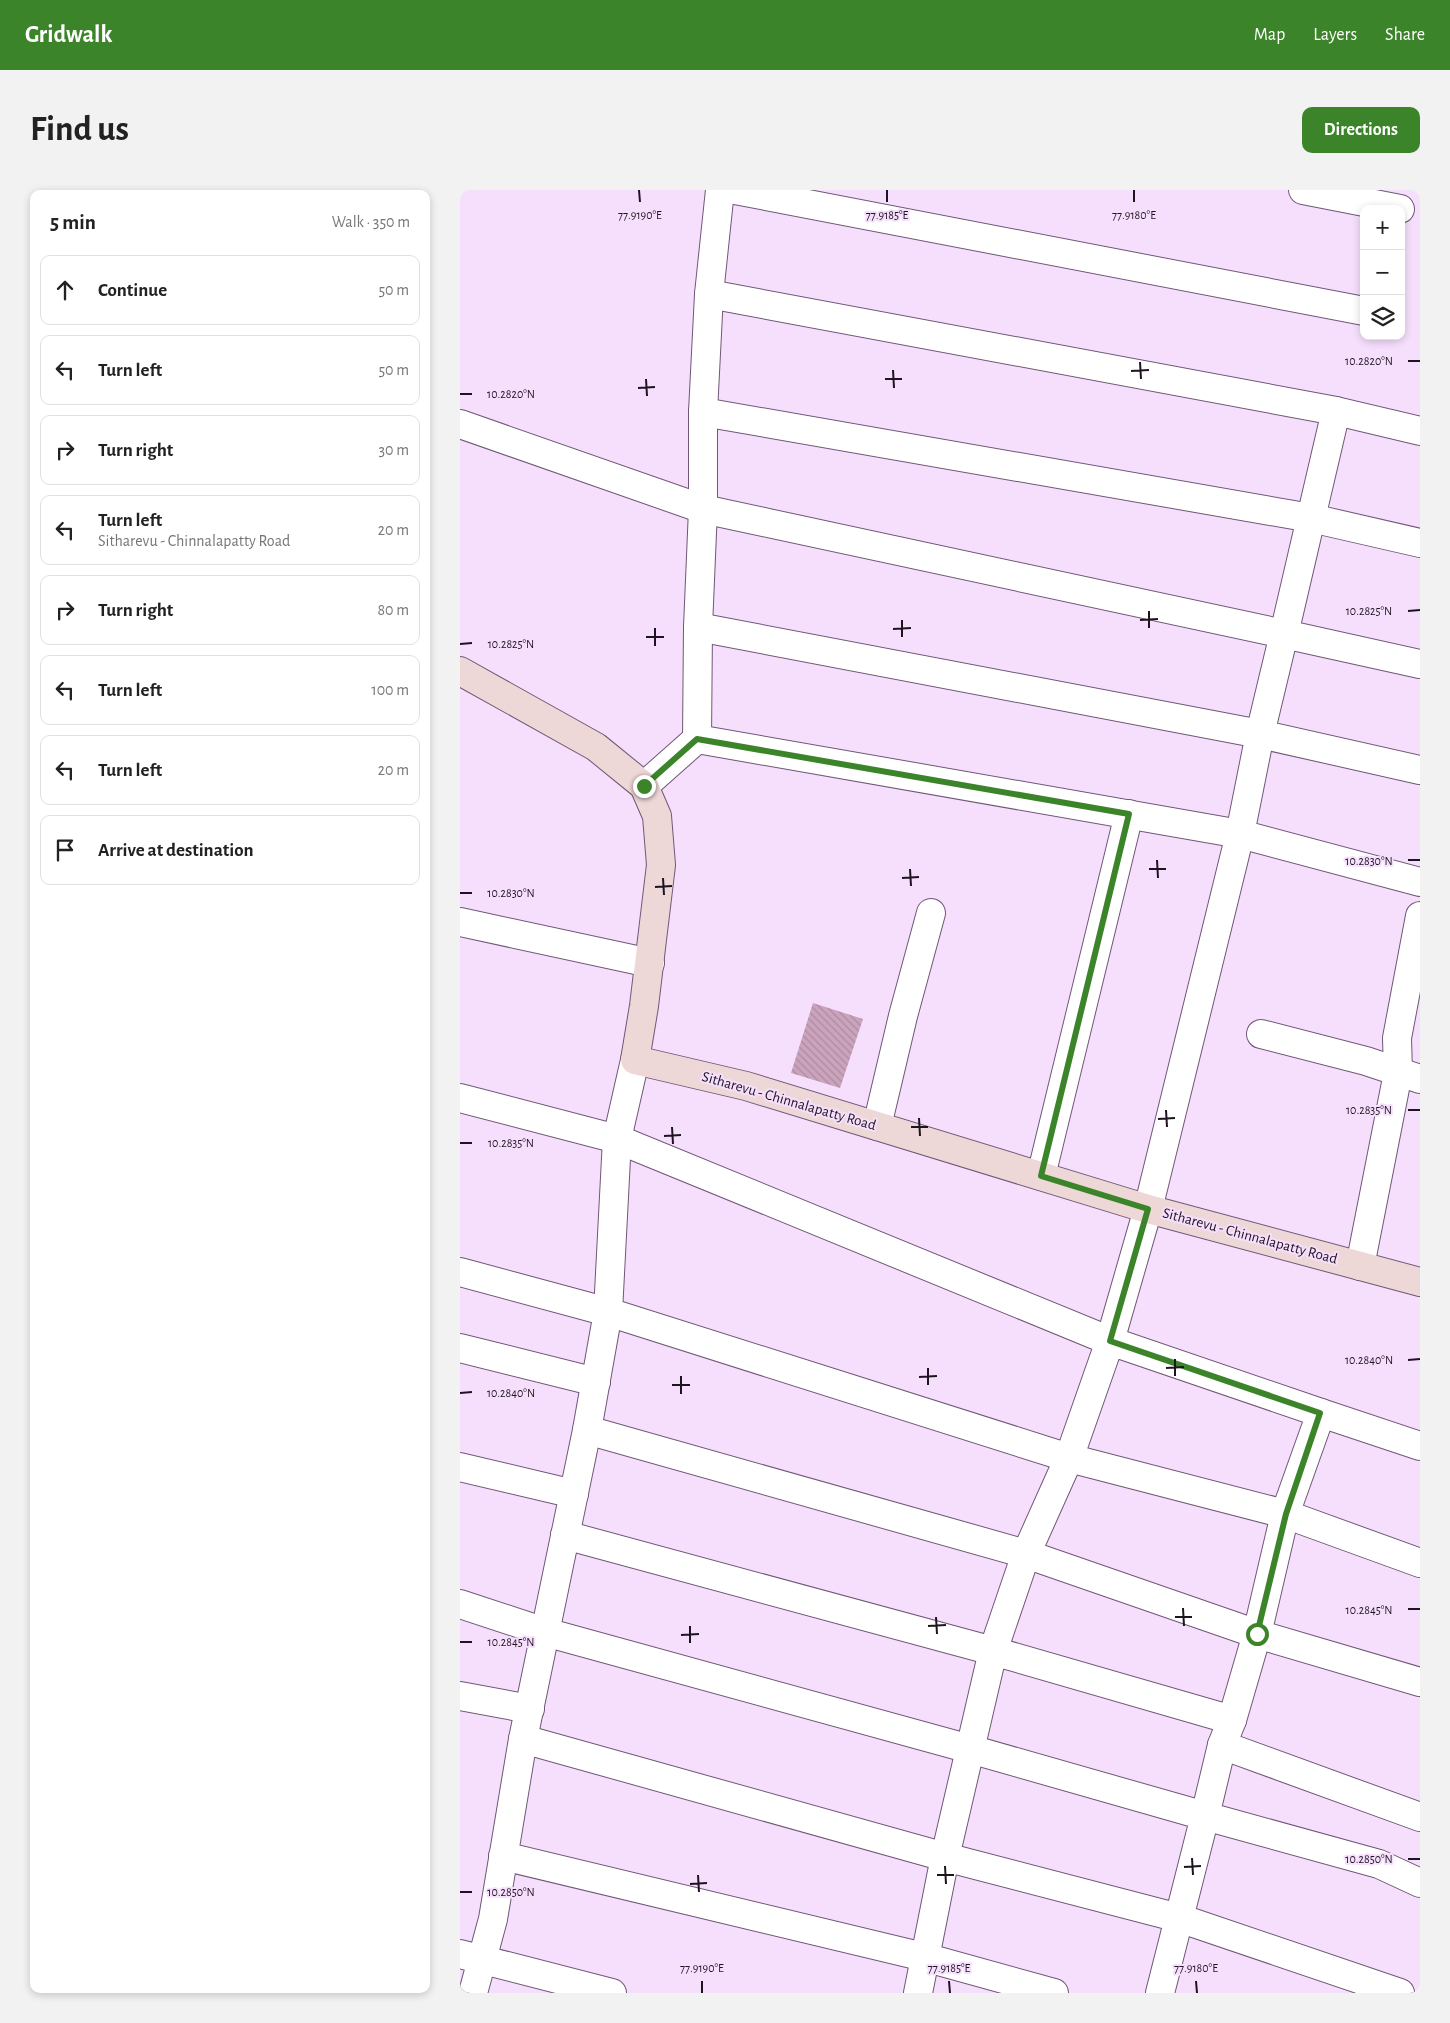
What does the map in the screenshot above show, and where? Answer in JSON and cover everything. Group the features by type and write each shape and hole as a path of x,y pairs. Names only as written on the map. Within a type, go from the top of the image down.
{"main road":[{"path":"460,671 596,747 644,786 657,816 662,865 650,963 635,1060"},
{"name":"Sitharevu - Chinnalapatty Road","path":"635,1060 746,1086 1148,1209 1420,1282"}],"street":[{"path":"644,786 697,739 698,628 704,509 702,412 709,294 720,190"},
{"path":"735,190 1360,310"},
{"path":"1303,190 1366,196 1390,205"},
{"path":"1405,210 1420,213"},
{"path":"709,294 1336,411 1420,431"},
{"path":"918,1993 945,1857 993,1651 1026,1554 1069,1458 1110,1341 1148,1209 1240,834 1260,734 1336,411"},
{"path":"702,412 1311,518 1420,543"},
{"path":"460,424 704,509 1420,664"},
{"path":"698,628 1260,734 1420,770"},
{"path":"697,739 1240,834 1420,882"},
{"path":"1041,1176 1129,814"},
{"path":"877,1126 903,1016 931,913"},
{"path":"1360,1266 1409,1076 1397,1038 1420,916"},
{"path":"460,922 650,963"},
{"path":"1261,1034 1366,1061 1409,1076"},
{"path":"473,1993 471,1956 493,1919 523,1739 596,1382 608,1312 617,1139 635,1060"},
{"path":"460,1098 617,1139 1110,1341 1420,1446"},
{"path":"460,1272 608,1312 1069,1458 1286,1514 1420,1562"},
{"path":"460,1348 596,1382"},
{"path":"1160,1993 1204,1816 1257,1634 1286,1514 1320,1413"},
{"path":"587,1430 1026,1554 1257,1634 1420,1682"},
{"path":"460,1467 574,1494"},
{"path":"565,1535 993,1651 1227,1732 1420,1817"},
{"path":"460,1604 545,1632 1379,1864 1420,1883"},
{"path":"460,1696 530,1709"},
{"path":"523,1739 945,1857 1180,1918 1400,1993"},
{"path":"503,1856 924,1957 1054,1993"},
{"path":"471,1956 612,1993"}],"building":[{"path":"813,1003 863,1019 840,1088 791,1073"}],"route":[{"path":"644,786 697,739 1129,814 1041,1176 1148,1209 1110,1341 1320,1413 1286,1514 1257,1634"}]}
